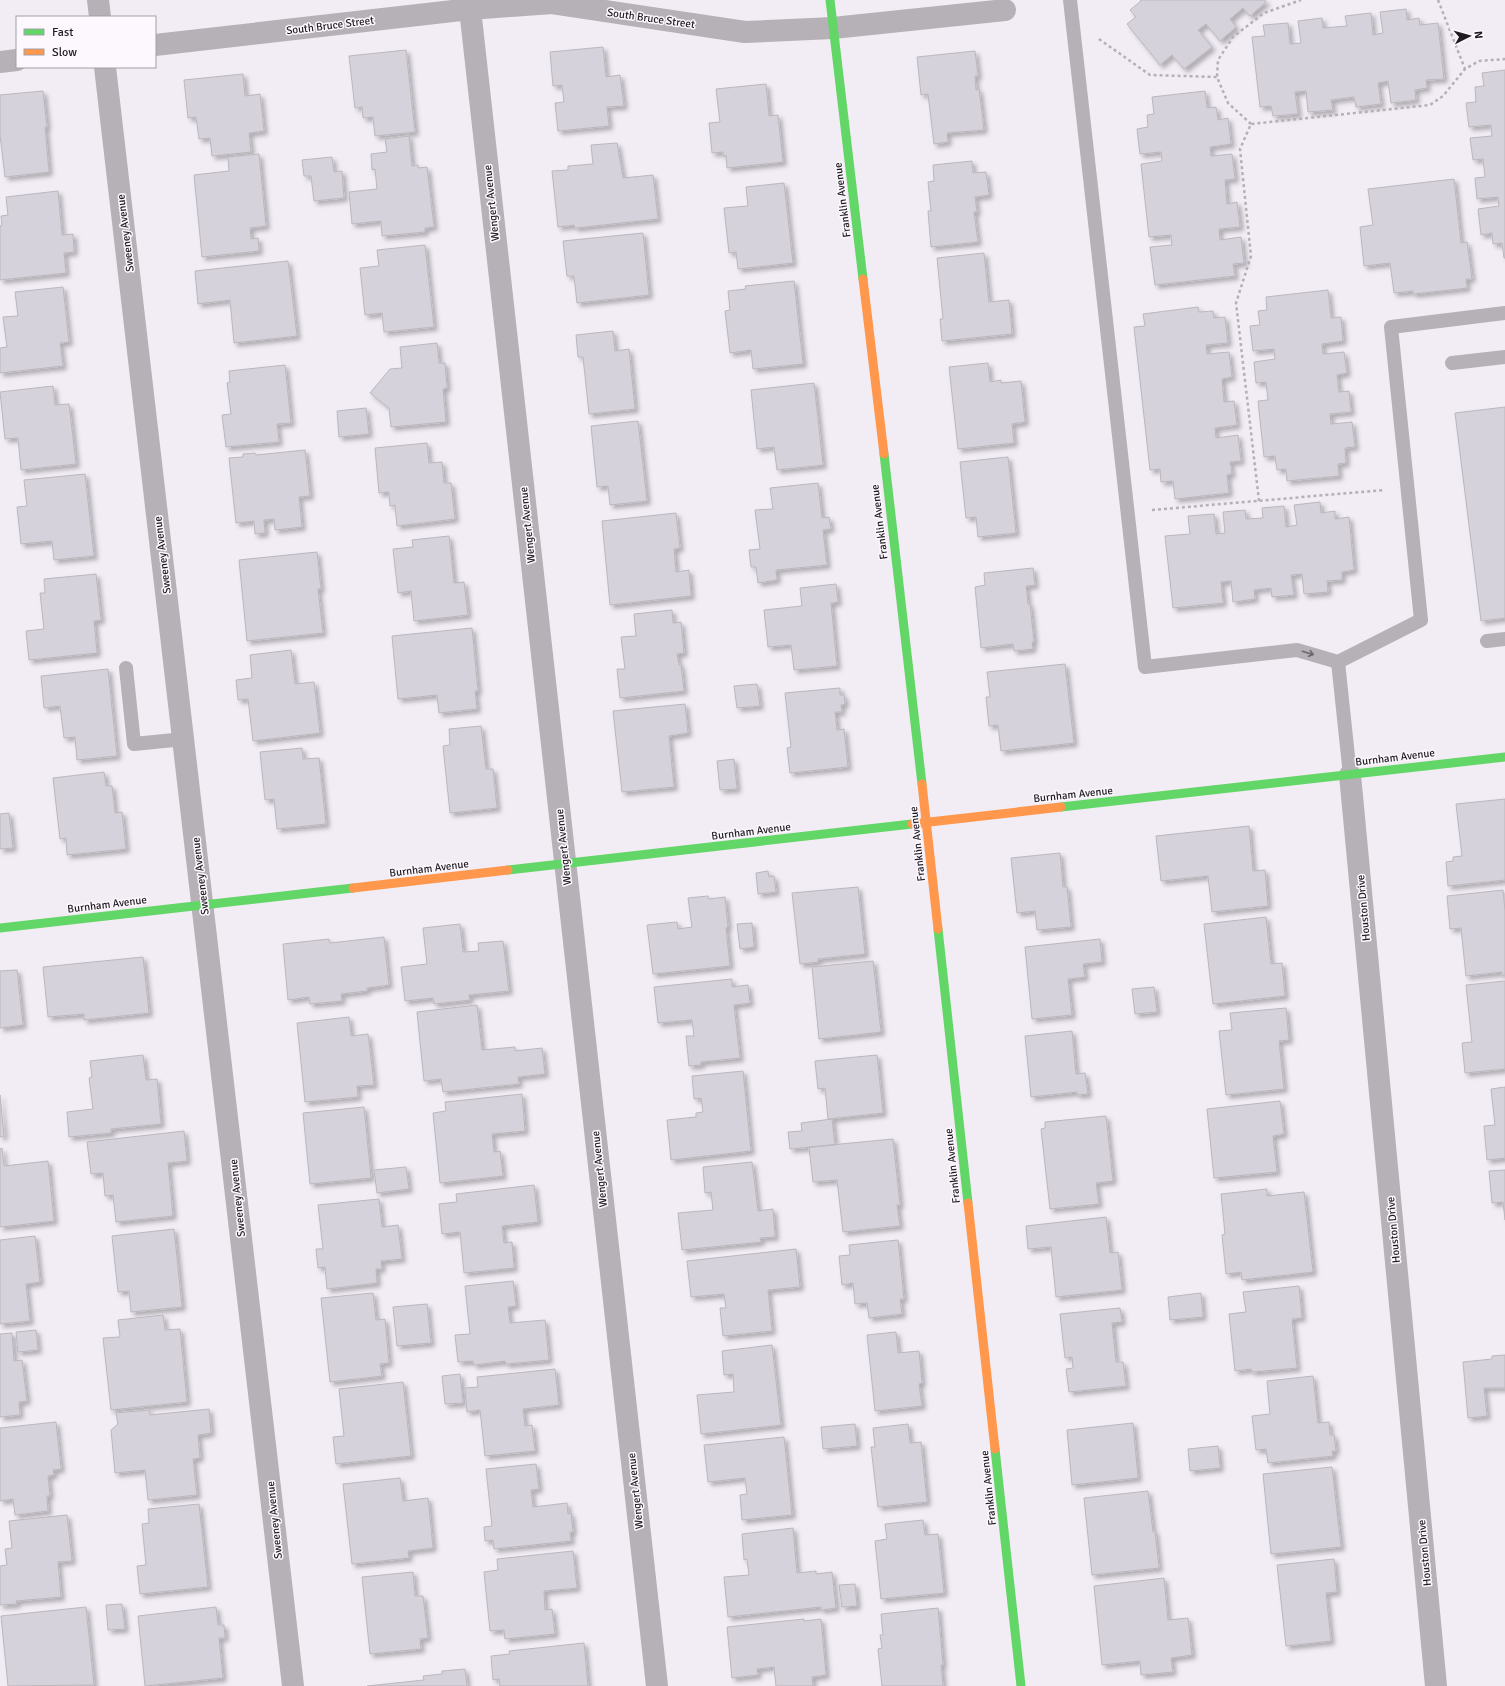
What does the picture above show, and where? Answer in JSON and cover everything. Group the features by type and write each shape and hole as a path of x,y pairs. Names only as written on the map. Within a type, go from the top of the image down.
{"street":[{"path":"98,0 100,16"},
{"name":"Franklin Avenue","path":"830,0 927,823 1021,1686"},
{"name":"South Bruce Street","path":"156,45 470,9 552,3 745,32 833,28 1005,10"},
{"name":"Wengert Avenue","path":"470,9 657,1686"},
{"path":"0,62 16,60"},
{"name":"Sweeney Avenue","path":"105,68 293,1686"},
{"name":"Burnham Avenue","path":"0,928 1505,757"},
{"name":"Houston Drive","path":"1350,775 1436,1686"}],"lane":[{"path":"1070,0 1145,668 1297,650 1338,662 1421,620 1409,488 1391,327 1505,313"},
{"path":"1452,363 1505,357"},
{"path":"1488,641 1505,639"},
{"path":"1338,662 1350,775"},
{"path":"126,668 134,744 184,739"}],"path":[{"path":"1300,0 1264,13 1233,37 1218,60 1217,77 1228,103 1251,124 1430,105 1443,96 1465,69 1479,61 1505,59"},
{"path":"1438,0 1465,69"},
{"path":"1072,19 1150,75 1217,77"},
{"path":"1251,124 1240,149 1251,256 1236,303 1259,501"},
{"path":"1128,512 1409,488"}],"building":[{"path":"1140,0 1265,0 1266,2 1250,16 1243,8 1230,19 1236,27 1220,41 1206,24 1198,30 1212,47 1184,69 1172,55 1160,65 1127,24 1136,17 1130,10 1141,1"},
{"path":"1406,9 1407,20 1419,18 1420,25 1438,23 1444,79 1426,80 1427,88 1415,90 1416,100 1391,103 1388,81 1378,83 1381,104 1356,107 1354,97 1331,100 1333,110 1308,112 1306,91 1295,92 1298,114 1273,116 1271,106 1260,107 1252,37 1265,36 1263,25 1288,23 1290,44 1301,43 1298,21 1322,18 1323,28 1347,26 1345,16 1371,13 1373,35 1383,33 1380,12"},
{"path":"603,47 606,77 620,75 624,106 607,107 609,126 558,131 555,103 564,102 562,85 553,86 550,52"},
{"path":"406,50 415,132 375,136 373,117 363,118 362,107 355,108 349,56"},
{"path":"975,51 978,76 975,76 976,90 979,89 984,130 947,133 948,142 934,144 928,94 921,95 917,57"},
{"path":"1505,70 1504,258 1502,243 1493,244 1492,233 1481,235 1478,209 1499,206 1498,197 1477,199 1475,178 1485,177 1483,159 1473,160 1470,138 1492,136 1491,125 1469,127 1466,103 1476,102 1475,87 1484,86 1482,73"},
{"path":"243,74 245,96 260,94 264,131 249,133 251,152 212,156 210,138 199,139 196,117 188,118 184,80"},
{"path":"766,84 769,116 778,115 783,162 727,168 726,155 723,156 723,152 712,153 709,123 720,122 716,89"},
{"path":"43,91 47,127 45,127 49,172 5,177 0,135 0,95"},
{"path":"1205,91 1207,108 1216,107 1218,120 1228,118 1231,144 1210,147 1211,156 1232,154 1235,179 1225,180 1227,204 1237,202 1240,227 1219,229 1220,240 1241,237 1244,263 1233,264 1235,276 1155,285 1150,247 1172,245 1171,235 1149,237 1141,164 1162,161 1161,152 1140,154 1137,129 1148,127 1147,115 1154,114 1152,97"},
{"path":"409,136 412,166 418,165 418,168 427,167 434,227 425,228 425,232 382,236 381,221 352,224 349,192 377,189 375,169 372,170 371,154 387,152 385,139"},
{"path":"617,143 623,178 653,175 658,219 575,228 574,225 558,227 552,171 568,170 568,166 593,164 591,145"},
{"path":"259,154 266,226 250,228 251,239 258,238 259,251 202,257 194,175 229,171 228,157"},
{"path":"332,157 334,172 342,171 344,198 314,201 311,176 304,176 302,160"},
{"path":"972,161 973,173 986,172 989,195 975,197 977,212 974,212 978,242 931,247 928,211 931,211 928,182 934,181 933,165"},
{"path":"1454,179 1461,243 1467,242 1472,279 1466,279 1467,288 1413,294 1413,291 1394,293 1390,263 1364,266 1360,227 1373,225 1368,189"},
{"path":"784,183 793,263 738,269 736,252 729,253 724,208 748,206 746,187"},
{"path":"58,191 62,235 73,234 74,252 64,253 66,273 0,280 0,226 2,225 1,216 8,215 6,197"},
{"path":"643,233 649,295 577,303 574,276 567,276 563,241"},
{"path":"425,245 434,327 384,332 382,313 365,315 360,268 379,266 377,250"},
{"path":"984,253 989,302 1009,300 1012,334 942,341 940,319 943,319 937,258"},
{"path":"288,261 297,336 234,343 230,300 198,304 195,271"},
{"path":"794,281 803,364 753,369 751,350 730,353 725,311 730,310 728,291 746,289 745,286"},
{"path":"63,287 69,342 60,343 63,366 0,373 0,348 7,347 3,317 18,316 15,292"},
{"path":"1328,290 1331,318 1341,317 1343,341 1322,344 1323,354 1344,352 1347,373 1337,375 1339,392 1349,391 1351,412 1330,414 1331,424 1352,422 1355,447 1345,448 1346,463 1338,464 1339,476 1287,481 1286,469 1277,470 1275,456 1264,457 1258,401 1268,400 1266,382 1256,383 1254,362 1275,359 1274,349 1253,351 1250,326 1260,325 1258,311 1267,310 1266,297"},
{"path":"1198,307 1199,312 1213,311 1214,318 1225,317 1228,343 1206,345 1207,354 1229,352 1232,377 1222,379 1224,402 1234,401 1237,425 1215,428 1216,438 1238,435 1241,461 1230,462 1232,474 1227,475 1229,493 1175,499 1173,481 1161,482 1160,469 1150,470 1134,327 1145,326 1143,314"},
{"path":"613,331 615,351 629,349 635,409 589,414 583,357 578,357 576,335"},
{"path":"437,343 439,363 445,363 447,388 443,389 446,422 391,427 389,408 370,393 390,369 402,368 400,347"},
{"path":"988,363 990,382 1001,380 1001,383 1021,381 1025,422 1012,424 1014,443 958,449 949,367"},
{"path":"285,365 291,423 277,424 279,442 226,447 222,415 231,414 227,383 230,382 229,371"},
{"path":"814,383 823,465 777,470 774,447 757,449 751,390"},
{"path":"53,386 55,405 69,404 76,464 21,470 18,438 5,439 0,392"},
{"path":"1505,407 1505,618 1481,621 1455,413"},
{"path":"366,408 369,434 339,437 337,411"},
{"path":"638,421 647,501 610,505 608,486 597,487 591,426"},
{"path":"427,443 429,463 442,462 444,483 451,483 455,519 397,526 395,505 390,506 389,492 379,493 375,448"},
{"path":"305,450 310,496 299,497 302,527 275,530 274,519 264,520 265,533 255,534 254,521 236,523 229,458 243,457 243,454 255,453 256,455"},
{"path":"1008,457 1016,533 978,537 976,517 966,518 960,462"},
{"path":"85,474 94,556 54,560 52,541 21,544 17,507 27,506 24,480"},
{"path":"818,483 822,518 829,517 831,529 823,530 827,565 776,570 777,580 758,583 756,567 751,567 749,550 760,549 755,510 773,509 770,488"},
{"path":"1320,502 1321,513 1335,511 1335,519 1349,517 1354,570 1342,572 1342,580 1327,581 1328,592 1304,594 1302,574 1291,575 1294,595 1272,597 1271,588 1254,590 1255,599 1233,602 1231,581 1221,582 1223,603 1173,608 1165,536 1190,534 1188,516 1214,514 1216,534 1225,533 1223,512 1245,510 1246,519 1263,518 1262,508 1284,506 1286,527 1297,525 1294,505"},
{"path":"676,513 680,548 674,549 676,572 689,570 691,596 610,605 602,521"},
{"path":"449,536 454,583 464,582 468,615 414,621 411,591 398,593 393,549 413,547 412,540"},
{"path":"317,552 321,589 318,589 323,633 247,641 239,560"},
{"path":"1033,568 1035,585 1026,586 1028,604 1030,604 1034,642 1032,642 1033,649 1014,651 1013,644 981,648 975,587 985,585 984,573"},
{"path":"96,574 101,620 94,621 97,653 29,660 26,631 44,629 40,593 45,593 44,579"},
{"path":"836,584 838,602 831,603 837,666 794,670 791,645 768,647 764,610 802,606 800,588"},
{"path":"672,610 673,623 681,622 684,653 677,654 679,665 681,665 684,691 620,698 617,669 625,669 621,637 636,636 634,614"},
{"path":"472,628 478,691 475,691 477,709 439,713 437,695 398,699 392,636"},
{"path":"291,650 295,684 314,682 320,733 253,741 248,699 238,700 236,680 252,678 250,655"},
{"path":"1065,664 1074,743 1001,751 998,725 989,726 986,697 990,697 987,672"},
{"path":"108,669 117,756 77,760 75,737 64,738 60,706 44,708 41,676"},
{"path":"757,684 760,706 737,708 734,686"},
{"path":"840,688 840,695 844,695 845,704 841,705 842,712 835,712 837,730 844,729 848,767 790,773 787,748 791,747 785,693"},
{"path":"685,704 688,733 669,736 674,787 622,792 613,711"},
{"path":"481,726 486,769 493,769 497,808 450,813 443,746 450,745 449,729"},
{"path":"302,748 303,759 319,758 326,824 277,829 274,799 265,800 260,752"},
{"path":"734,759 737,789 720,790 717,761"},
{"path":"104,772 106,786 112,786 115,813 122,812 126,849 67,855 66,838 60,839 53,778"},
{"path":"1505,799 1505,880 1448,886 1446,862 1453,861 1453,857 1462,856 1456,804"},
{"path":"9,813 13,848 0,849 0,814"},
{"path":"1249,826 1253,871 1265,870 1268,906 1212,912 1208,876 1161,881 1156,836"},
{"path":"1060,853 1063,887 1067,887 1071,927 1037,930 1035,911 1017,913 1011,858"},
{"path":"768,871 769,877 774,876 776,892 758,894 756,873"},
{"path":"858,887 865,954 818,959 818,962 800,964 792,893"},
{"path":"1503,890 1505,911 1505,975 1502,976 1502,972 1466,976 1461,928 1450,929 1447,896"},
{"path":"708,896 709,899 725,897 728,927 726,928 730,966 653,974 647,925 677,922 678,929 692,927 688,898"},
{"path":"1266,917 1271,964 1282,963 1285,996 1213,1004 1204,924"},
{"path":"752,923 754,947 740,949 737,924"},
{"path":"460,924 463,952 479,951 478,943 503,941 509,991 469,995 470,1000 434,1004 433,998 405,1001 401,967 427,964 423,928"},
{"path":"384,937 389,985 367,988 367,991 341,994 342,1001 310,1004 309,997 288,1000 283,944 329,939 330,943"},
{"path":"1100,939 1102,962 1083,964 1085,977 1068,979 1072,1015 1032,1019 1025,947"},
{"path":"143,957 149,1013 84,1020 84,1014 48,1017 43,967"},
{"path":"873,961 881,1032 819,1039 812,967"},
{"path":"17,970 23,1025 0,1028 0,971"},
{"path":"732,979 732,987 748,985 750,1003 734,1005 740,1058 701,1062 701,1065 689,1066 686,1036 694,1036 692,1020 658,1023 654,987"},
{"path":"1505,981 1505,1069 1465,1073 1462,1043 1472,1042 1466,985"},
{"path":"1154,987 1157,1012 1135,1014 1132,989"},
{"path":"477,1005 482,1050 515,1047 515,1051 542,1048 545,1074 518,1077 519,1084 443,1092 441,1079 424,1081 417,1012"},
{"path":"1286,1008 1289,1040 1279,1041 1284,1089 1226,1095 1219,1031 1232,1030 1230,1013"},
{"path":"349,1017 351,1036 368,1034 374,1085 357,1086 358,1097 305,1102 297,1023"},
{"path":"1072,1031 1076,1074 1085,1073 1088,1094 1077,1095 1077,1092 1031,1097 1025,1036"},
{"path":"143,1055 146,1080 157,1079 161,1124 111,1129 111,1133 69,1137 67,1112 93,1109 89,1078 92,1077 90,1061"},
{"path":"877,1055 883,1113 828,1119 825,1088 818,1089 815,1061"},
{"path":"743,1071 751,1151 671,1160 667,1120 696,1117 696,1113 703,1112 701,1098 694,1099 692,1076"},
{"path":"1505,1087 1505,1158 1487,1160 1484,1126 1495,1125 1491,1089"},
{"path":"522,1094 525,1131 492,1134 494,1152 500,1151 503,1176 440,1183 433,1113 446,1111 445,1102"},
{"path":"0,1095 4,1136 0,1137"},
{"path":"1280,1101 1284,1134 1273,1136 1277,1172 1214,1178 1207,1109"},
{"path":"364,1107 371,1178 310,1184 303,1113"},
{"path":"1106,1116 1113,1181 1096,1183 1099,1204 1050,1209 1041,1129 1045,1128 1045,1122"},
{"path":"832,1119 835,1145 790,1149 788,1132 802,1131 801,1123"},
{"path":"184,1131 187,1161 168,1163 173,1216 116,1222 113,1195 105,1196 103,1173 91,1174 87,1142"},
{"path":"893,1139 900,1205 897,1205 900,1226 843,1232 837,1180 813,1182 809,1147"},
{"path":"2,1148 4,1166 48,1161 54,1221 0,1227 0,1149"},
{"path":"752,1162 758,1211 773,1209 775,1237 760,1238 761,1242 682,1250 678,1213 713,1210 711,1192 705,1193 703,1167"},
{"path":"406,1167 409,1189 377,1193 374,1170"},
{"path":"1505,1170 1505,1220 1503,1202 1492,1203 1489,1171"},
{"path":"534,1185 538,1222 502,1226 504,1243 512,1242 514,1268 464,1273 460,1232 442,1234 439,1204 457,1202 456,1194"},
{"path":"1267,1189 1267,1196 1304,1192 1313,1272 1242,1280 1241,1272 1226,1274 1222,1235 1225,1234 1221,1194"},
{"path":"379,1199 382,1227 398,1225 402,1259 381,1261 382,1269 376,1269 377,1283 327,1289 325,1267 318,1268 316,1249 323,1249 318,1205"},
{"path":"1106,1217 1110,1253 1118,1252 1122,1290 1056,1297 1051,1247 1028,1249 1026,1226"},
{"path":"174,1229 182,1307 131,1312 129,1291 118,1292 112,1236"},
{"path":"35,1236 40,1282 26,1284 30,1321 0,1324 0,1240"},
{"path":"898,1240 904,1299 900,1299 902,1314 869,1318 867,1303 855,1304 853,1283 842,1285 839,1256 850,1255 849,1245"},
{"path":"796,1249 800,1287 768,1290 772,1331 723,1336 720,1308 726,1308 724,1294 691,1297 687,1261"},
{"path":"513,1281 516,1306 508,1307 510,1323 545,1320 549,1360 506,1364 505,1361 474,1365 473,1361 458,1362 455,1335 470,1334 465,1286"},
{"path":"1299,1286 1302,1318 1292,1319 1297,1368 1252,1372 1251,1369 1235,1371 1229,1314 1246,1312 1243,1292"},
{"path":"373,1293 376,1320 385,1319 389,1363 380,1364 382,1376 330,1382 321,1298"},
{"path":"1201,1293 1203,1317 1170,1320 1168,1297"},
{"path":"427,1304 431,1343 397,1346 393,1307"},
{"path":"1120,1308 1122,1322 1112,1323 1116,1362 1123,1362 1126,1386 1069,1392 1066,1369 1073,1368 1072,1357 1065,1358 1060,1314"},
{"path":"163,1315 165,1330 180,1329 187,1402 111,1410 103,1338 120,1337 118,1320"},
{"path":"36,1330 38,1350 18,1352 16,1332"},
{"path":"896,1332 898,1353 919,1351 922,1383 919,1384 922,1406 875,1411 867,1335"},
{"path":"12,1333 14,1361 22,1360 27,1401 19,1402 20,1415 0,1417 0,1334"},
{"path":"772,1345 781,1425 701,1434 697,1395 734,1392 733,1374 724,1375 722,1351"},
{"path":"1505,1355 1505,1388 1484,1388 1487,1416 1468,1418 1463,1362 1492,1359 1492,1356"},
{"path":"555,1369 559,1405 523,1409 525,1426 532,1425 535,1451 485,1456 480,1410 467,1412 465,1388 478,1387 477,1377"},
{"path":"460,1374 463,1403 445,1404 442,1376"},
{"path":"1313,1376 1318,1423 1329,1422 1330,1435 1334,1435 1336,1451 1332,1451 1333,1456 1268,1463 1266,1449 1256,1450 1252,1416 1270,1414 1267,1381"},
{"path":"403,1382 411,1456 336,1464 333,1437 344,1436 339,1389"},
{"path":"209,1409 211,1433 198,1435 200,1458 193,1459 197,1495 148,1500 145,1470 115,1473 111,1430 118,1424 116,1413 149,1410 150,1415"},
{"path":"56,1422 61,1469 53,1470 54,1475 48,1476 50,1496 47,1496 48,1511 15,1515 13,1499 0,1501 0,1428"},
{"path":"1133,1423 1138,1478 1072,1485 1067,1430"},
{"path":"855,1424 857,1446 823,1449 821,1427"},
{"path":"908,1424 910,1443 921,1442 927,1502 878,1507 871,1447 875,1447 873,1428"},
{"path":"784,1437 792,1515 742,1520 740,1495 747,1494 745,1478 708,1482 704,1445"},
{"path":"1218,1446 1220,1468 1190,1471 1188,1449"},
{"path":"536,1464 539,1489 531,1490 533,1507 567,1503 568,1514 571,1513 573,1532 570,1532 571,1541 494,1549 493,1540 485,1541 484,1527 492,1526 486,1469"},
{"path":"1332,1467 1341,1547 1271,1554 1263,1474"},
{"path":"400,1478 403,1501 428,1498 433,1548 408,1551 409,1558 352,1564 343,1484"},
{"path":"1148,1491 1153,1532 1155,1531 1159,1568 1092,1575 1084,1498"},
{"path":"199,1504 208,1587 140,1594 137,1566 146,1565 142,1524 149,1523 148,1509"},
{"path":"67,1515 72,1561 58,1562 61,1597 16,1601 17,1604 0,1605 0,1566 7,1565 5,1549 12,1548 9,1521"},
{"path":"923,1520 925,1535 938,1534 944,1593 881,1599 875,1541 887,1539 885,1524"},
{"path":"793,1528 797,1573 816,1571 816,1574 832,1572 836,1608 821,1610 821,1607 728,1617 724,1577 749,1575 747,1559 744,1560 742,1534"},
{"path":"573,1551 577,1588 544,1591 545,1610 552,1609 555,1634 505,1639 504,1630 490,1631 484,1572 498,1570 497,1559"},
{"path":"1334,1559 1337,1592 1326,1593 1331,1641 1286,1646 1277,1565"},
{"path":"413,1572 415,1596 423,1596 428,1638 420,1639 421,1649 370,1654 362,1577"},
{"path":"1164,1578 1168,1620 1188,1618 1192,1655 1171,1658 1173,1672 1141,1675 1140,1661 1102,1665 1094,1586"},
{"path":"855,1584 857,1606 842,1607 839,1585"},
{"path":"122,1604 125,1629 108,1630 106,1605"},
{"path":"86,1607 94,1685 8,1686 1,1616"},
{"path":"216,1607 218,1625 224,1625 225,1638 219,1638 223,1678 145,1686 138,1616"},
{"path":"938,1608 943,1665 941,1665 943,1686 882,1686 878,1649 882,1648 880,1635 883,1635 881,1614"},
{"path":"804,1619 804,1621 821,1619 826,1675 812,1677 813,1686 776,1686 774,1667 757,1669 758,1675 732,1678 727,1627"},
{"path":"584,1643 588,1686 500,1686 499,1679 493,1680 491,1656 510,1654 509,1651"},
{"path":"465,1669 467,1686 367,1686 424,1680 423,1676 442,1674 442,1671"}],"traffic: fast":[{"path":"830,0 863,279"},
{"path":"884,454 922,784"},
{"path":"1061,807 1505,757"},
{"path":"508,870 912,824"},
{"path":"0,928 353,888"},
{"path":"938,929 968,1203"},
{"path":"995,1449 1021,1686"}],"traffic: slow":[{"path":"863,279 884,454"},
{"path":"922,784 938,929"},
{"path":"912,824 1061,807"},
{"path":"353,888 508,870"},
{"path":"968,1203 995,1449"}]}
